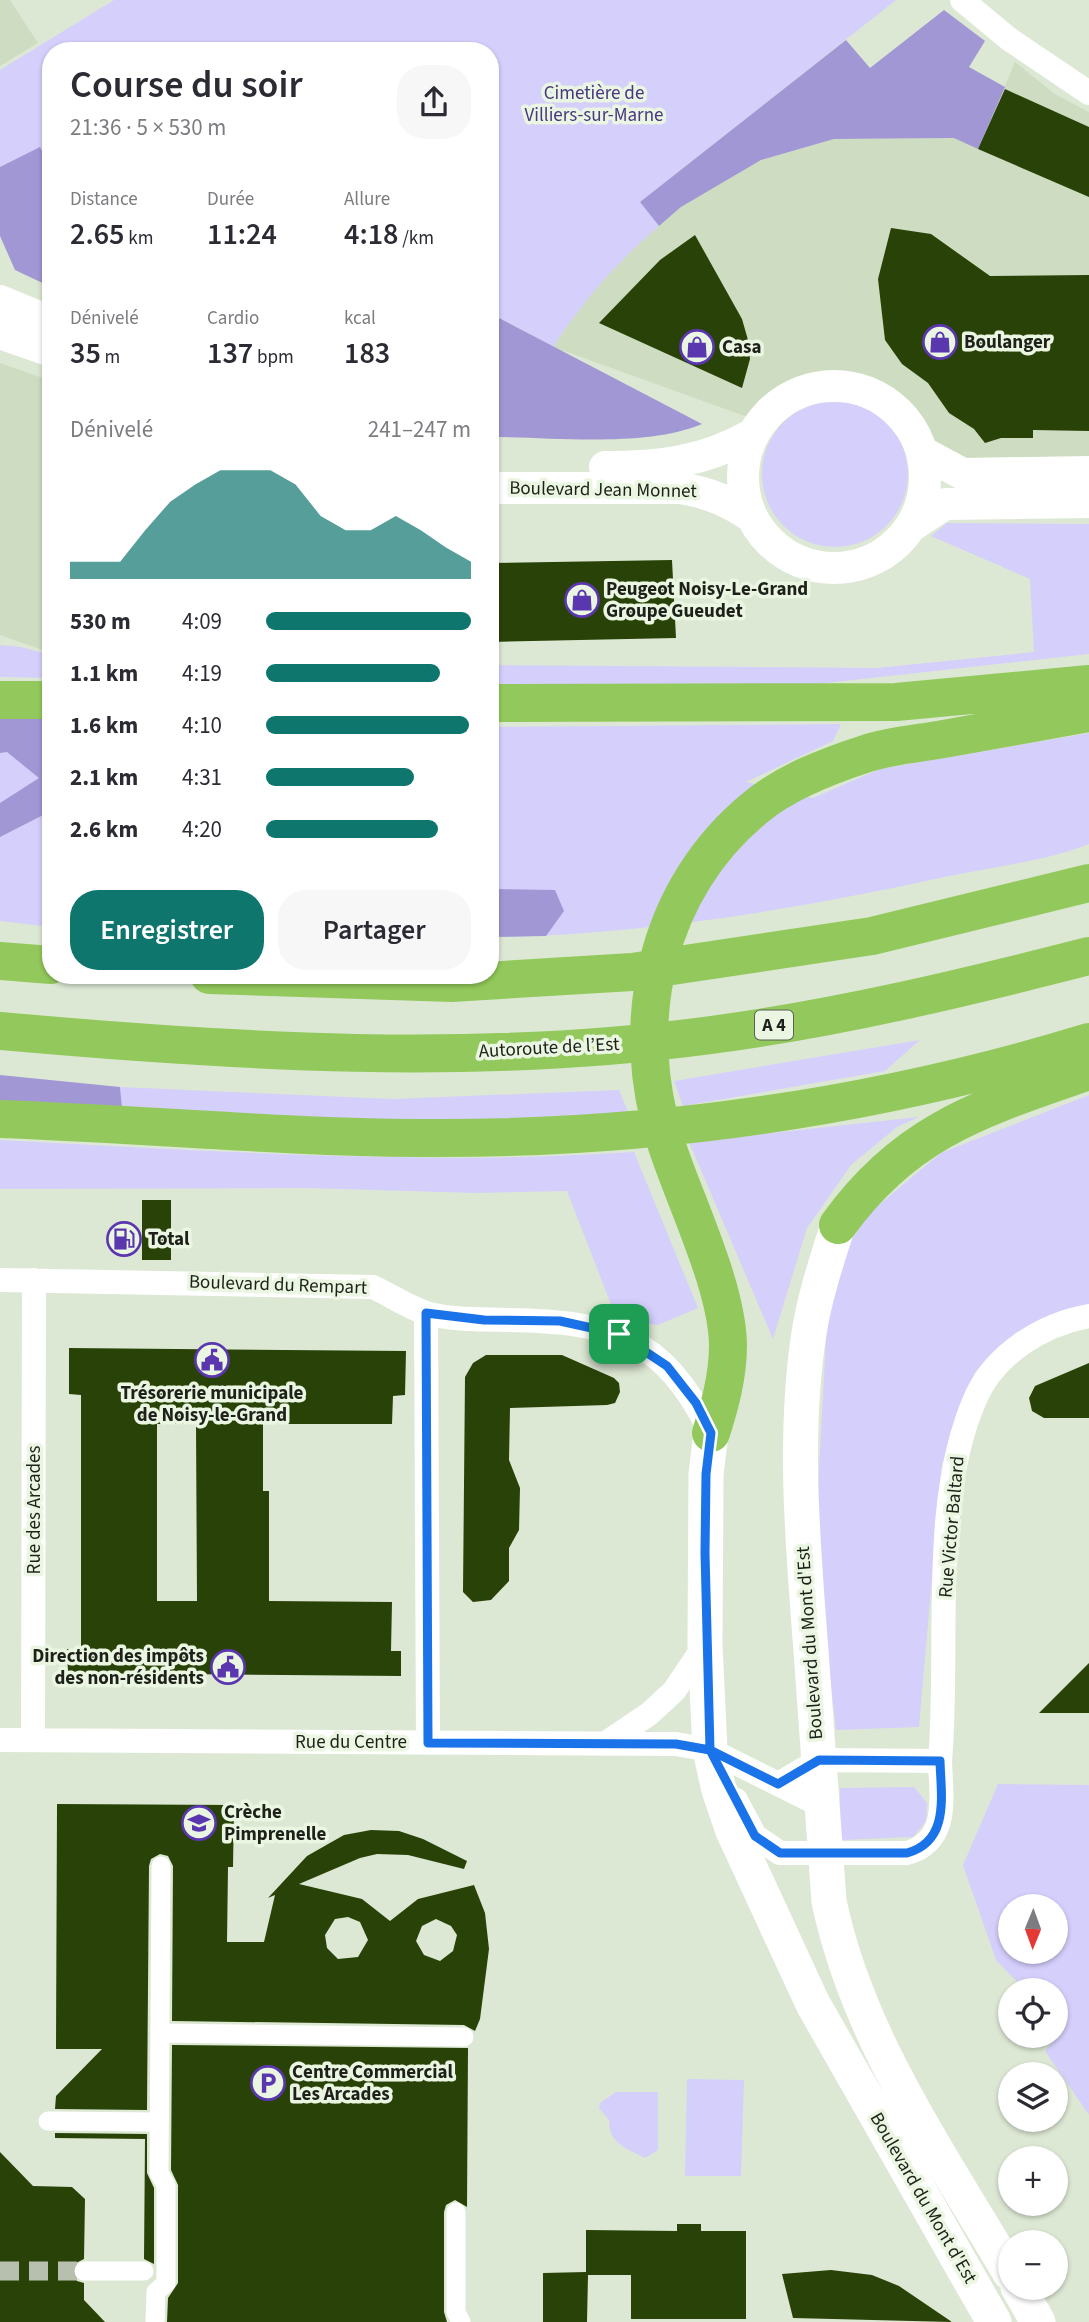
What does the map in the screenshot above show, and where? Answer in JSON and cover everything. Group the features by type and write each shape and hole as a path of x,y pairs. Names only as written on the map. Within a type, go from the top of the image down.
{"highway":[{"path":"499,703 896,702 1089,684"},
{"path":"0,700 42,700"},
{"path":"711,1433 727,1365 724,1317 655,1110 646,1031 660,950 680,902 712,853 756,807 808,776 867,753 1089,713"},
{"path":"499,980 632,972 872,936 1089,883"},
{"name":"Autoroute de l’Est","path":"0,1031 310,1053 454,1053 614,1045 711,1035 901,1004 1089,956"},
{"path":"0,961 42,964"},
{"path":"0,1119 407,1138 518,1137 632,1130 731,1119 852,1100 994,1069 1089,1042"},
{"path":"838,1225 882,1171 929,1136 991,1106 1089,1071"}],"main road":[{"name":"Boulevard du Mont d'Est","path":"838,1225 815,1302 803,1386 802,1537 829,1901 838,1946 852,1986 893,2073 998,2252"},
{"name":"Boulevard du Mont d'Est","path":"711,1433 706,1474 705,1645 710,1750 733,1831 813,2004 994,2322"},
{"path":"813,2004 828,2011 841,2025 894,2110 927,2130"},
{"path":"887,2134 925,2169 1014,2322"},
{"path":"1025,2300 1038,2322"}],"street":[{"path":"962,0 1009,39 1089,93"},
{"path":"0,301 42,318"},
{"path":"0,333 42,348"},
{"name":"Boulevard Jean Monnet","path":"499,466 674,464 728,449 751,435 765,418 786,400 812,388 840,386 867,392 892,406 911,427 922,452 924,491 911,527"},
{"name":"Boulevard Jean Monnet","path":"751,435 744,466 744,492 752,517 768,539 789,556 827,567 869,561 892,548 911,527 945,505 1089,502"},
{"path":"922,452 963,474 1089,472"},
{"name":"Boulevard Jean Monnet","path":"499,488 681,488 705,492 727,500 752,517"},
{"name":"Boulevard du Rempart","path":"0,1280 373,1287 426,1313 484,1320 560,1321 619,1334 667,1366 696,1403 711,1433"},
{"name":"Rue des Arcades","path":"33,1740 34,1280"},
{"path":"426,1313 428,1743"},
{"name":"Rue Victor Baltard","path":"940,1761 947,1541 953,1473 968,1417 977,1395 1005,1356 1033,1336 1089,1317"},
{"path":"606,1744 649,1714 674,1691 705,1645"},
{"name":"Rue du Centre","path":"0,1740 676,1744 710,1750 822,1806"},
{"path":"710,1750 755,1836 768,1848 780,1853 907,1853 920,1849 936,1832 941,1819 940,1761 819,1760 778,1784"},
{"path":"155,2322 156,2292 166,2283 166,2186 159,2173 158,2122 161,1866"},
{"path":"160,2034 464,2037"},
{"path":"48,2121 158,2122"},
{"path":"456,2212 456,2312 461,2322"},
{"path":"84,2271 144,2271"}],"shaded area":[{"path":"0,0 10,0 38,43 0,66"},
{"path":"944,10 985,41 969,67 1005,87 978,149 954,138 834,139 761,160 681,207 659,226 640,202 846,40 870,68"},
{"path":"1015,62 1055,94 1089,112 1089,461 991,461 828,446 553,347 582,303 631,250 681,207 761,160 834,139 955,138 978,149"},
{"path":"40,147 42,151 42,283 15,270 0,236 0,167"},
{"path":"499,318 702,424 654,436 570,439 499,437"},
{"path":"0,363 42,378 42,650 0,635"},
{"path":"0,712 42,714 42,816 0,837 0,803 39,778 7,752 0,753"},
{"path":"499,889 555,890 564,911 546,936 499,937"},
{"path":"0,1075 120,1087 122,1108 0,1101"}],"green space":[{"name":"Cimetière de Villiers-sur-Marne","path":"114,0 896,0 640,202 659,226 602,283 553,347 499,318 499,42 46,42"},
{"name":"Cimetière de Villiers-sur-Marne","path":"42,44 42,153 39,148 0,167 0,70"},
{"path":"835,401 863,407 886,423 902,446 908,474 902,502 886,525 863,541 835,547 807,541 784,525 768,502 762,474 768,446 784,423 807,407"},
{"path":"947,523 1089,524 1089,654 781,688 499,684 499,665 877,668 1034,652 1030,579 931,536"},
{"path":"0,645 42,653 42,678 0,677"},
{"path":"0,712 42,714 42,926 0,921"},
{"path":"841,724 833,741 746,782 813,798 880,769 1089,733 1089,844 1020,863 836,899 721,918 606,931 499,937 499,727"},
{"path":"920,1040 885,1071 683,1106 674,1081"},
{"path":"120,1087 393,1099 619,1090 628,1112 433,1125 122,1108"},
{"path":"1089,1095 1089,1311 1017,1332 975,1372 942,1464 919,1727 836,1730 815,1543 828,1303 840,1258 869,1213 941,1153"},
{"path":"919,1117 897,1127 851,1165 807,1228 773,1339 689,1142"},
{"path":"0,1140 396,1157 475,1158 634,1152 698,1308 658,1325 617,1320 567,1191 476,1193 306,1188 0,1189"},
{"path":"998,1784 1089,1785 1089,2115 1068,2084 1068,2062 1053,2062 1045,2051 1047,2048 1068,2048 1068,1978 1013,1978 1000,1964 1068,1964 1068,1894 998,1894 998,1962 963,1865"},
{"path":"914,1787 927,1803 926,1821 913,1837 839,1840 840,1788"},
{"path":"687,2079 744,2080 741,2176 685,2176"},
{"path":"616,2092 658,2092 658,2150 645,2158 615,2140 609,2120 599,2108 600,2103"}],"building":[{"path":"1005,89 1089,127 1089,197 978,149"},
{"path":"891,228 931,234 990,276 1089,275 1089,431 1033,430 1033,438 1001,438 985,443 974,429 949,413 928,383 902,364 885,340 878,279"},
{"path":"695,235 742,319 750,359 742,388 599,323 660,260"},
{"name":"Peugeot Noisy-Le-Grand Groupe Gueudet","path":"672,560 676,638 499,642 499,563"},
{"path":"142,1200 171,1200 171,1260 142,1260"},
{"path":"69,1348 406,1351 405,1395 393,1396 392,1424 263,1424 263,1491 269,1491 269,1601 392,1602 391,1651 401,1651 401,1676 68,1673 67,1649 81,1650 81,1395 69,1394","holes":["157,1424 196,1424 197,1601 157,1601"]},
{"path":"486,1355 562,1355 614,1378 619,1383 620,1392 615,1403 607,1405 510,1408 509,1460 520,1488 519,1530 509,1548 509,1581 491,1600 473,1602 463,1592 465,1377 473,1363"},
{"path":"1089,1363 1089,1418 1044,1418 1032,1411 1029,1398 1035,1386"},
{"path":"1089,1663 1089,1713 1039,1713"},
{"path":"57,1804 234,1805 233,1867 228,1867 227,1942 264,1942 275,1895 268,1898 307,1856 344,1835 371,1830 399,1831 423,1839 467,1861 464,1869 408,1855 377,1854 360,1858 299,1884 362,1899 390,1921 418,1899 474,1885 485,1913 489,1949 480,2019 475,2031 464,2025 172,2021 173,1866 168,1856 160,1854 151,1859 149,1866 147,2110 55,2109 56,2096 102,2049 56,2049","holes":["348,1917 360,1922 368,1940 358,1957 338,1959 327,1948 325,1935 335,1919","436,1919 451,1926 457,1935 453,1951 440,1961 424,1955 416,1941 422,1926"]},
{"path":"172,2045 468,2048 467,2207 455,2200 446,2205 444,2212 444,2312 447,2322 167,2322 168,2298 178,2283 178,2185 171,2170"},
{"path":"55,2133 147,2134 147,2173 154,2188 154,2264 144,2259 145,2139 55,2138"},
{"path":"0,2152 33,2186 72,2187 85,2199 84,2259 74,2264 72,2272 77,2281 84,2283 84,2300 105,2322 0,2322"},
{"path":"677,2224 701,2224 701,2231 746,2231 746,2319 631,2319 631,2275 588,2275 587,2322 543,2322 543,2273 586,2272 586,2230 677,2231"},
{"path":"831,2270 872,2275 899,2286 952,2322 793,2318 782,2274"}],"tunnel":[{"path":"0,2271 84,2271"}],"place":[{"name":"Boulanger","path":"940,342"},
{"name":"Casa","path":"697,347"},
{"name":"Peugeot Noisy-Le-Grand Groupe Gueudet","path":"582,600"},
{"name":"Total","path":"124,1239"},
{"name":"Trésorerie municipale de Noisy-le-Grand","path":"212,1360"},
{"name":"Direction des impôts des non-résidents","path":"228,1667"},
{"name":"Crèche Pimprenelle","path":"199,1823"},
{"name":"Centre Commercial Les Arcades","path":"268,2083"}],"route":[{"path":"619,1334 584,1324 560,1321 484,1320 426,1313 428,1743 676,1744 710,1750 778,1784 819,1760 940,1761 941,1819 936,1832 920,1849 907,1853 780,1853 768,1848 755,1836 710,1750 705,1645 705,1553 706,1474 711,1433 696,1403 667,1366 653,1354 619,1334"}]}
